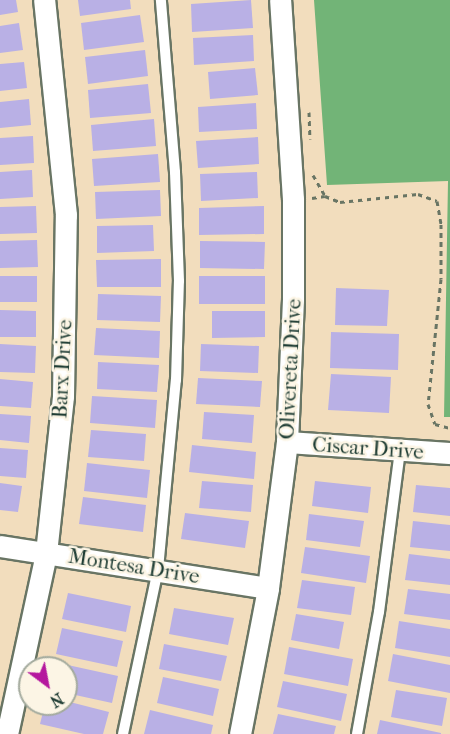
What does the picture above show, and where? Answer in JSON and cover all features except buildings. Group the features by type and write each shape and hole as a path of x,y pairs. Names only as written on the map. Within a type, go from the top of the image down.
{"street":[{"name":"Barx Drive","path":"7,734 46,553 63,396 66,215 44,0"},
{"name":"Olivereta Drive","path":"240,734 268,588 287,442 293,199 280,0"},
{"name":"Ciscar Drive","path":"287,442 450,453"},
{"name":"Montesa Drive","path":"0,546 268,588"}],"lane":[{"path":"123,734 158,569 176,380 179,281 169,62 161,0"},
{"path":"357,734 381,600 400,450"}],"path":[{"path":"309,110 310,141"},
{"path":"311,170 315,184 325,196 340,202 418,194 436,201 441,224 441,279 428,404 435,424 450,428"}],"green space":[{"path":"314,0 450,0 450,417 444,417 448,181 327,185"}]}
